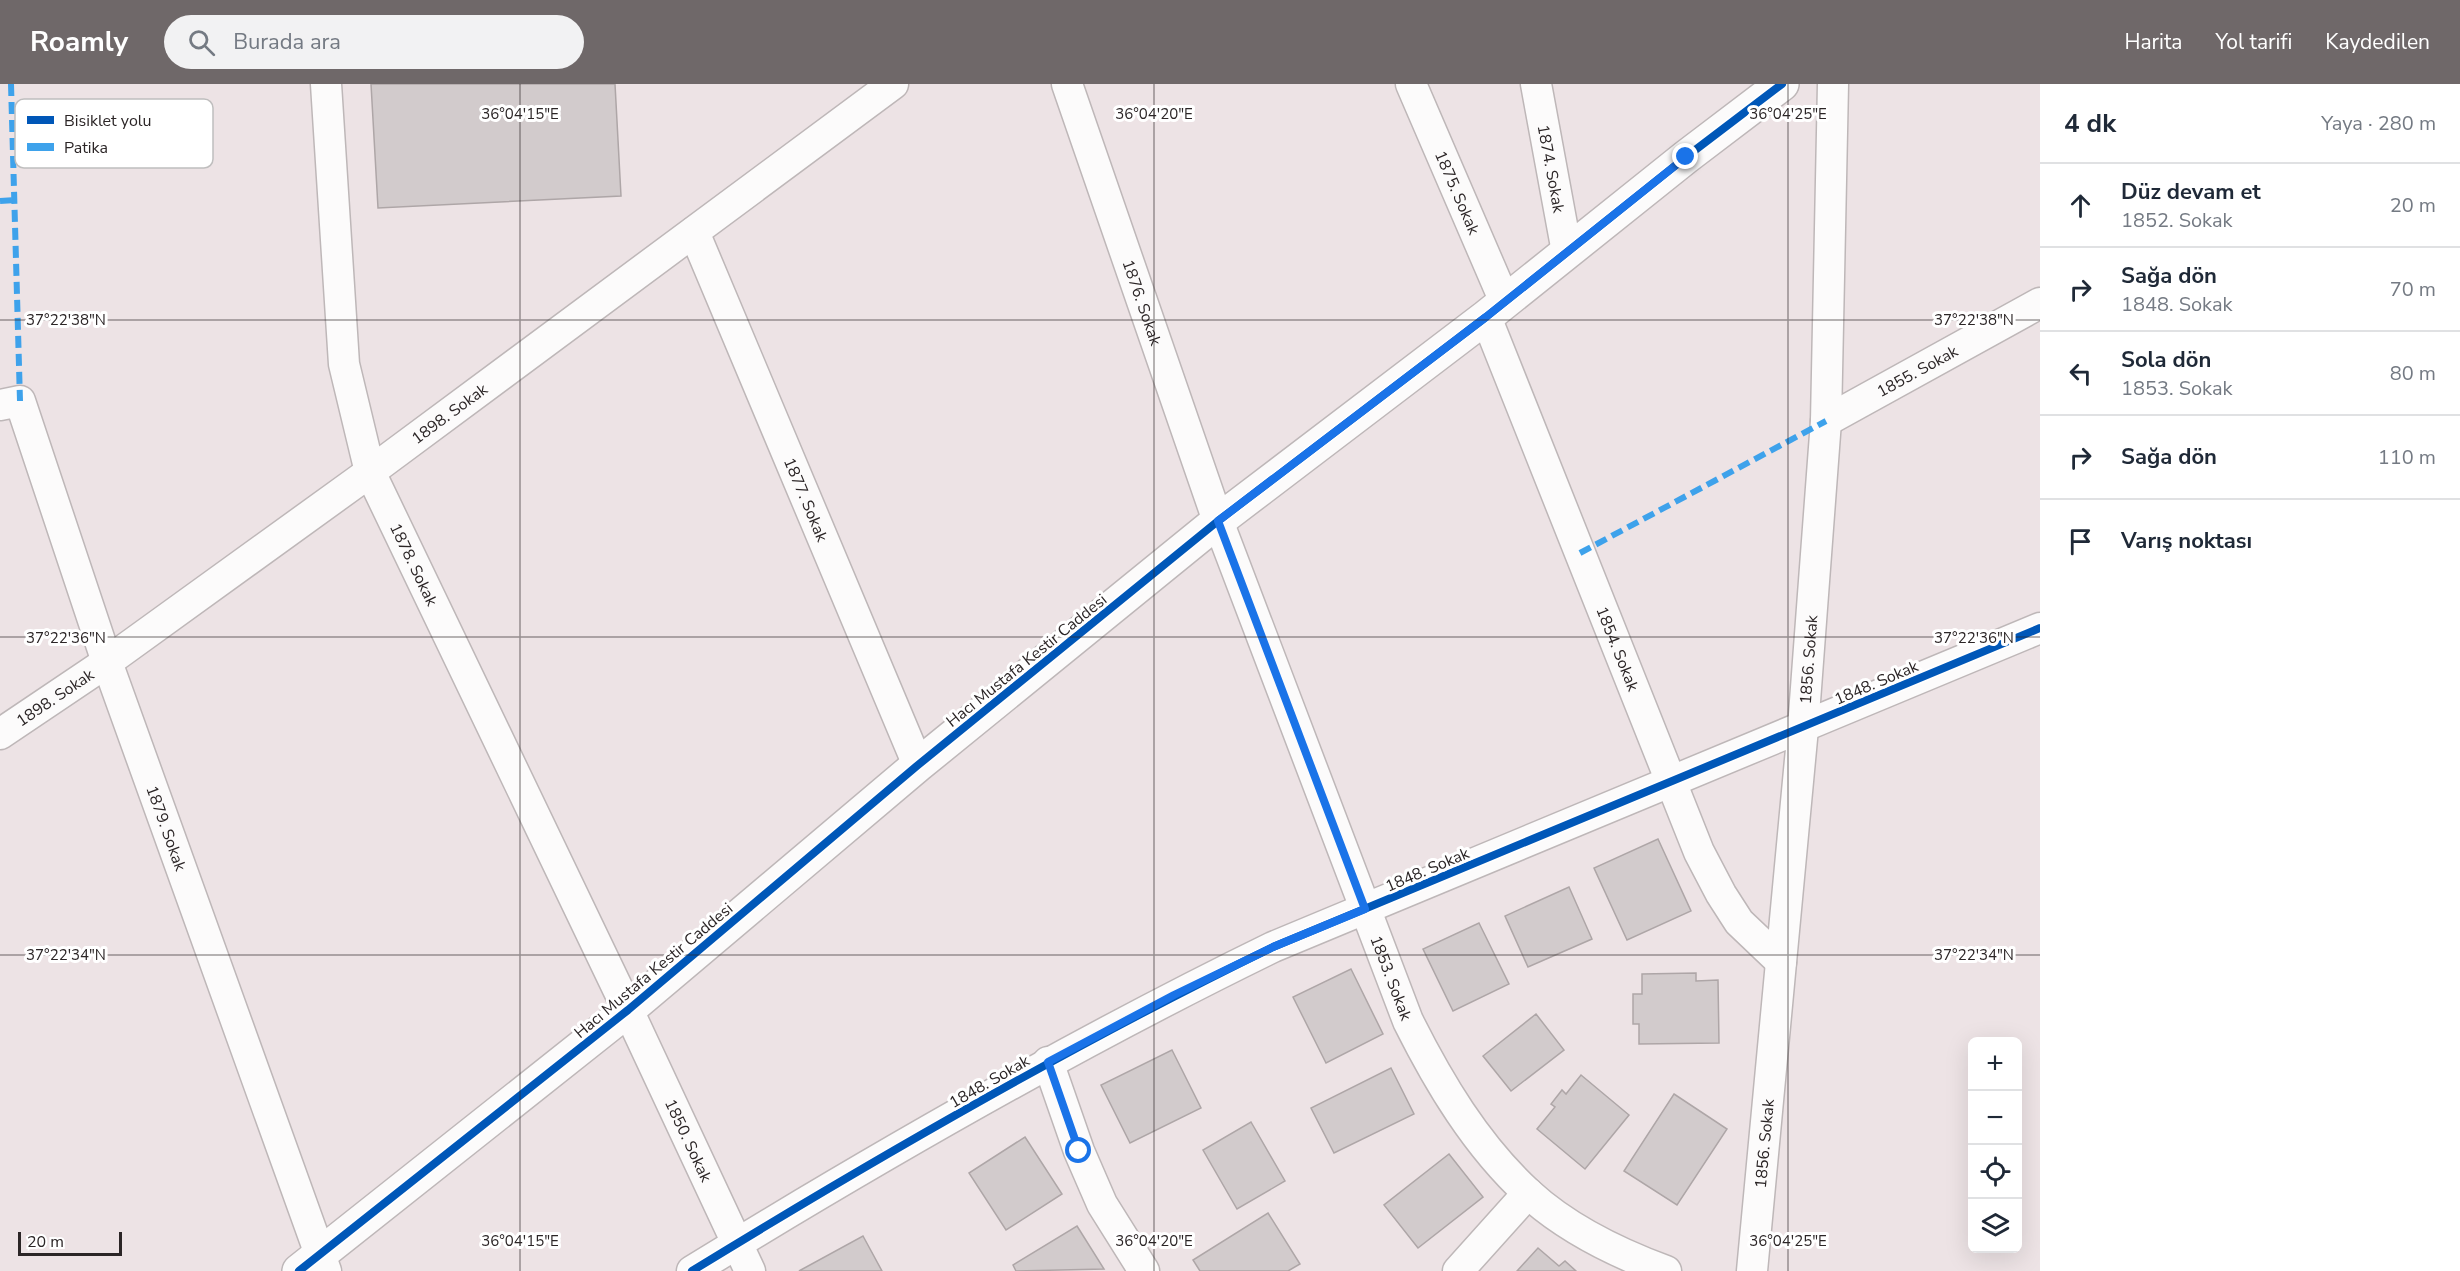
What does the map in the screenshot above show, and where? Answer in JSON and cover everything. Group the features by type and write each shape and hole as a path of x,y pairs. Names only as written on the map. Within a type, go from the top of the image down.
{"street":[{"name":"1878. Sokak","path":"327,84 344,364 370,472 628,1010"},
{"name":"1898. Sokak","path":"0,734 107,662 370,472 893,84"},
{"name":"1876. Sokak","path":"1067,84 1218,521"},
{"name":"1875. Sokak","path":"1410,84 1496,309"},
{"name":"1874. Sokak","path":"1536,84 1567,252"},
{"name":"Hacı Mustafa Kestir Caddesi","path":"315,1265 628,1010 918,765 1218,521 1496,309 1782,84"},
{"name":"1856. Sokak","path":"1752,1271 1803,728 1826,421 1833,84"},
{"name":"1877. Sokak","path":"694,232 918,765"},
{"name":"1855. Sokak","path":"1826,421 2040,303"},
{"name":"1854. Sokak","path":"1496,309 1670,783 1699,852 1720,894 1739,921 1781,962"},
{"name":"1879. Sokak","path":"10,403 107,662 315,1265"},
{"name":"1853. Sokak","path":"1218,521 1408,1021 1430,1064 1488,1150 1528,1193 1599,1242 1666,1271"},
{"name":"1848. Sokak","path":"692,1271 1048,1062 1174,995 1273,947 2040,628"},
{"name":"1850. Sokak","path":"628,1010 750,1271"},
{"path":"1048,1062 1079,1151 1102,1204 1144,1271"},
{"path":"1458,1271 1528,1193"}],"building":[{"path":"371,84 615,84 621,196 378,208"},
{"path":"1658,839 1691,911 1627,940 1594,868"},
{"path":"1569,887 1592,939 1528,967 1505,916"},
{"path":"1479,923 1509,984 1453,1011 1423,949"},
{"path":"1351,969 1383,1034 1326,1063 1293,997"},
{"path":"1696,973 1696,981 1718,980 1719,1043 1639,1044 1639,1024 1633,1024 1633,994 1642,994 1642,974"},
{"path":"1536,1014 1564,1050 1511,1091 1483,1056"},
{"path":"1172,1050 1201,1108 1130,1143 1101,1085"},
{"path":"1391,1068 1414,1114 1334,1153 1311,1108"},
{"path":"1581,1075 1629,1115 1585,1169 1537,1129 1555,1107 1551,1104 1562,1090 1566,1094"},
{"path":"1674,1094 1727,1129 1677,1205 1624,1171"},
{"path":"1251,1122 1285,1181 1237,1209 1203,1150"},
{"path":"1025,1137 1062,1194 1006,1230 969,1173"},
{"path":"1449,1154 1483,1197 1418,1248 1384,1205"},
{"path":"1268,1213 1300,1264 1288,1271 1200,1271 1193,1260"},
{"path":"1077,1226 1104,1269 1016,1271 1013,1265"},
{"path":"863,1236 882,1271 799,1271"},
{"path":"1538,1248 1559,1266 1565,1261 1576,1271 1517,1271"}],"marked path":[{"path":"11,84 20,401"},
{"path":"0,201 14,200"},
{"path":"1580,553 1826,421"}],"cycle path":[{"path":"299,1271 628,1010 918,765 1218,521 1486,317 1686,157 1782,84"},
{"path":"692,1271 979,1102 1125,1022 1273,947 2040,628"}],"route":[{"path":"1079,1151 1048,1062 1174,995 1273,947 1365,909 1218,521 1486,317 1686,157"}]}
